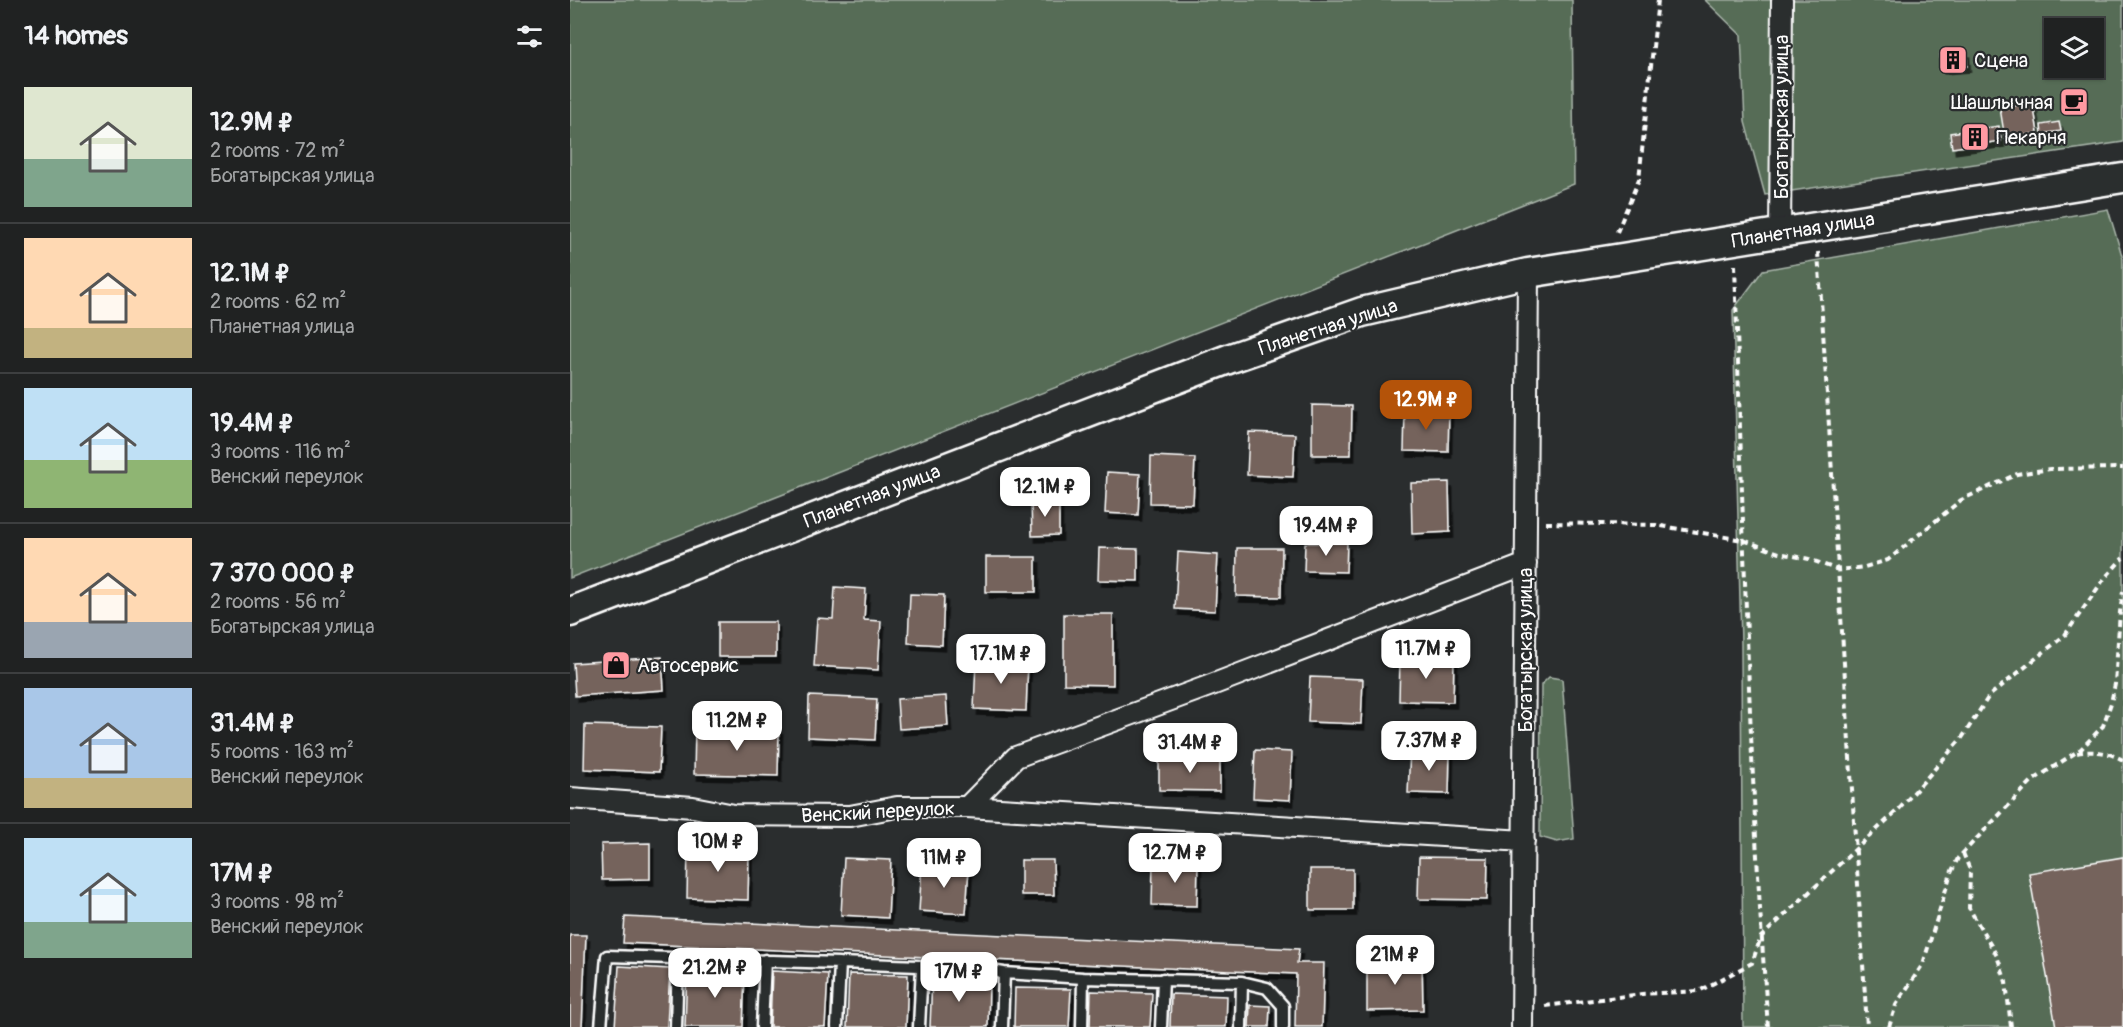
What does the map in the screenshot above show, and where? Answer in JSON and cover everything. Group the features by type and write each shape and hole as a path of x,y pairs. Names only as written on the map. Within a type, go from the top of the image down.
{"main road":[{"name":"Планетная улица","path":"570,612 1242,354 1362,312 1528,273 2123,178"}],"street":[{"name":"Богатырская улица","path":"1780,233 1782,0"},
{"name":"Богатырская улица","path":"1522,1027 1528,273"},
{"name":"Венский переулок","path":"570,798 693,807 734,815 850,816 897,807 967,807 1016,757 1214,684 1526,564"},
{"path":"967,807 1524,841"}],"lane":[{"path":"601,1027 607,956 971,968 1004,973 1083,978 1242,982 1268,988 1283,1006 1283,1027"},
{"path":"676,1027 678,957"},
{"path":"762,1027 765,960"},
{"path":"837,1027 840,963"},
{"path":"919,1027 922,966"},
{"path":"1002,1027 1004,973"},
{"path":"1082,1027 1083,978"},
{"path":"1161,1027 1163,979"},
{"path":"1241,1027 1242,982"}],"path":[{"path":"1606,261 1639,179 1658,0"},
{"path":"1817,228 1867,1027"},
{"path":"1734,240 1743,540 1761,937 1768,1027"},
{"path":"1537,523 1656,525 1743,540 1838,570 1864,567 1888,560 1961,500 2017,474 2050,469 2123,468"},
{"path":"1540,1007 1642,994 1699,991 1752,963 1761,937 1900,808 1962,738 1989,696 2065,635 2104,579 2123,558"},
{"path":"1889,1027 1896,1005 1923,964 1951,873 1958,858 2032,781 2081,749 2103,726 2115,684 2123,591"},
{"path":"2073,754 2086,751 2110,753 2123,760"},
{"path":"1963,853 1970,870 1969,908 1997,956 2006,982 2011,1027"}],"green space":[{"path":"570,0 1572,0 1574,184 570,578"},
{"path":"1705,0 2123,0 2123,142 1765,195 1745,122 1741,35"},
{"path":"2108,209 2123,259 2123,1027 1743,1027 1741,644 1733,310 1763,270"},
{"path":"1549,677 1562,679 1574,839 1557,842 1540,837 1541,685"}],"building":[{"name":"Сцена","path":"1966,51 1967,66 1941,68 1940,54"},
{"path":"2033,103 2038,133 2005,139 2000,108"},
{"path":"2059,122 2061,131 2042,134 2041,125"},
{"name":"Пекарня","path":"1999,126 2001,141 1952,148 1950,133"},
{"path":"1312,405 1352,406 1351,455 1312,455"},
{"path":"1405,410 1449,411 1448,452 1404,451"},
{"path":"1249,432 1295,434 1293,477 1247,475"},
{"path":"1151,456 1195,458 1193,504 1150,503"},
{"path":"1107,472 1140,474 1138,515 1105,513"},
{"path":"1449,482 1450,532 1412,534 1411,483"},
{"path":"1031,501 1059,501 1059,535 1032,536"},
{"path":"1305,543 1347,543 1346,572 1304,571"},
{"path":"1099,548 1138,549 1138,581 1098,580"},
{"path":"1237,548 1282,548 1281,597 1236,596"},
{"path":"1178,552 1218,555 1215,611 1175,609"},
{"path":"986,557 1036,557 1036,592 986,592"},
{"path":"835,587 866,589 864,620 881,621 878,670 814,666 817,618 833,619"},
{"path":"910,594 944,595 942,645 908,643"},
{"path":"1064,614 1113,614 1113,685 1064,684"},
{"path":"718,622 776,622 776,657 718,657"},
{"path":"662,657 664,690 575,696 573,663"},
{"path":"1400,658 1454,659 1453,702 1399,701"},
{"path":"976,660 1028,661 1026,711 974,709"},
{"path":"1310,677 1363,679 1361,724 1308,722"},
{"path":"809,696 877,699 875,740 808,737"},
{"path":"946,696 948,726 899,729 897,699"},
{"path":"585,725 661,727 659,772 584,769"},
{"path":"695,727 779,729 778,776 694,774"},
{"path":"1410,749 1450,750 1449,794 1408,793"},
{"path":"1255,750 1292,752 1290,800 1253,798"},
{"path":"1159,758 1220,759 1220,791 1159,790"},
{"path":"650,843 650,879 602,880 601,844"},
{"path":"688,847 749,849 748,900 687,898"},
{"path":"1419,857 1488,858 1487,900 1418,899"},
{"path":"2123,857 2123,1027 2056,1027 2029,873"},
{"path":"844,858 891,860 888,918 841,915"},
{"path":"1021,860 1053,860 1054,895 1021,895"},
{"path":"1153,862 1198,863 1197,906 1152,905"},
{"path":"922,864 969,867 966,914 919,911"},
{"path":"1310,869 1353,869 1353,910 1310,910"},
{"path":"625,917 1299,949 1297,963 1324,963 1322,1027 1295,1027 1296,974 623,943"},
{"path":"570,935 586,935 582,1027 570,1027"},
{"path":"1422,960 1423,1010 1367,1011 1367,961"},
{"path":"619,966 670,969 667,1027 615,1027"},
{"path":"687,970 745,972 743,1027 685,1027"},
{"path":"772,971 828,974 825,1027 770,1027"},
{"path":"849,974 908,975 906,1027 847,1027"},
{"path":"932,978 989,981 988,1027 930,1027"},
{"path":"1015,988 1071,989 1069,1027 1014,1027"},
{"path":"1091,991 1152,993 1150,1027 1090,1027"},
{"path":"1171,994 1227,996 1226,1027 1170,1027"},
{"path":"1250,1005 1270,1006 1269,1027 1249,1027"}],"place":[{"name":"Сцена","path":"1953,60"},
{"name":"Шашлычная","path":"2074,102"},
{"name":"Пекарня","path":"1975,137"},
{"name":"Автосервис","path":"616,665"}]}
